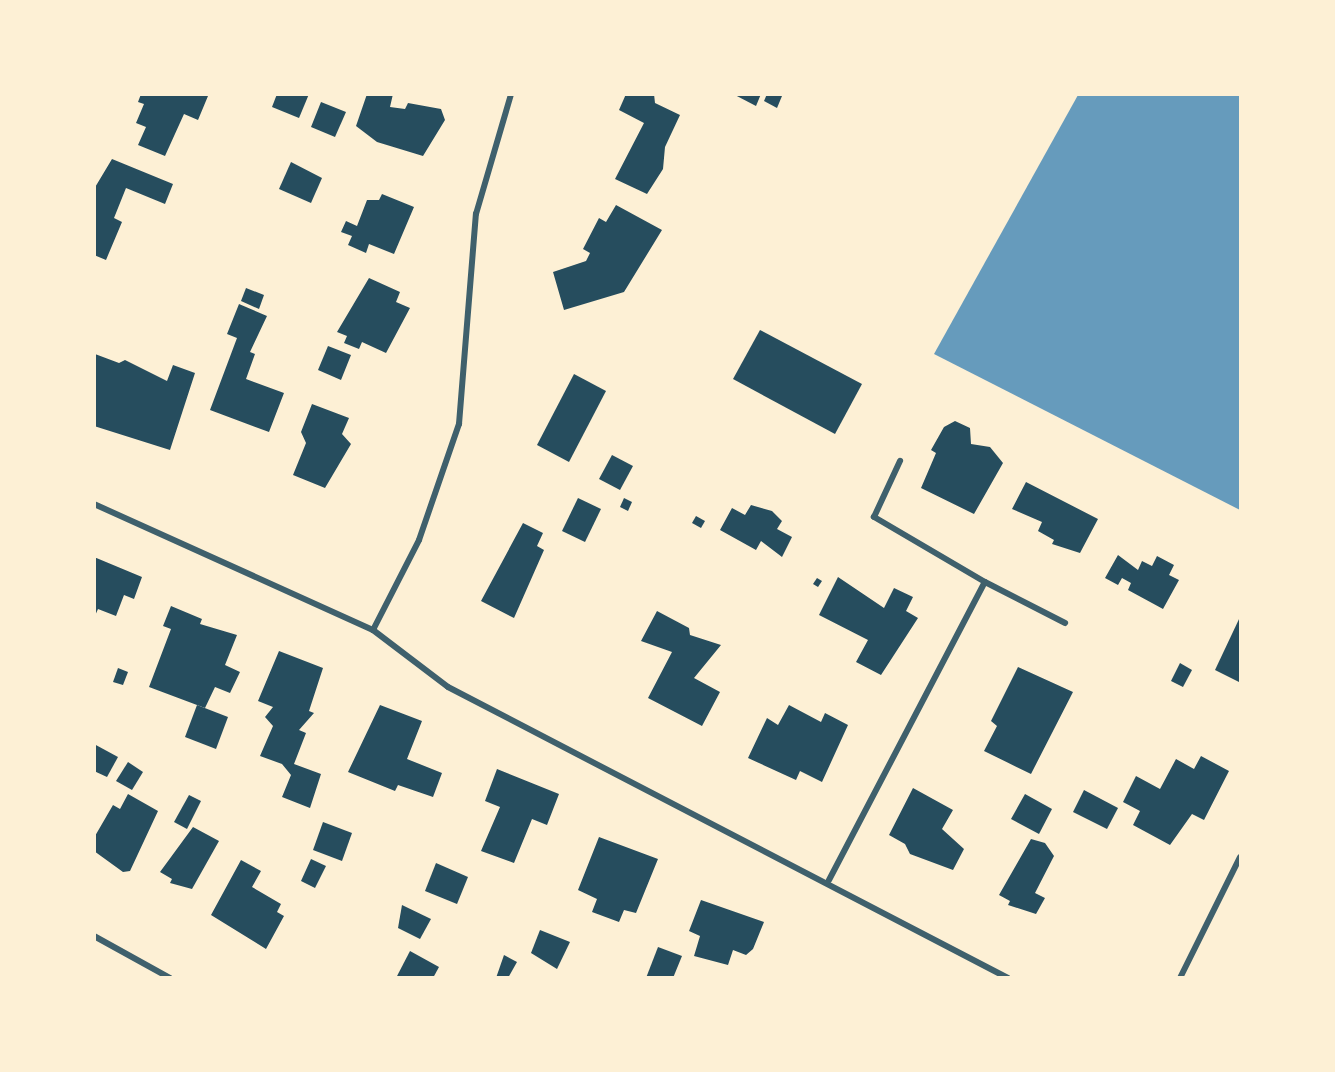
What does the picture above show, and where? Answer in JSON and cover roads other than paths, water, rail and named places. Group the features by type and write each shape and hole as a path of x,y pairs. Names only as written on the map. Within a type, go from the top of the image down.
{"street":[{"path":"373,630 419,540 459,424 469,359 476,214 511,94"},
{"path":"900,461 874,517 985,582 1065,623"},
{"path":"94,504 373,630 448,687 829,880 1008,978"},
{"path":"829,880 985,582"},
{"path":"1180,978 1240,857"},
{"path":"94,936 171,978"}],"water":[{"path":"1078,95 1240,95 1240,510 934,354"}]}
